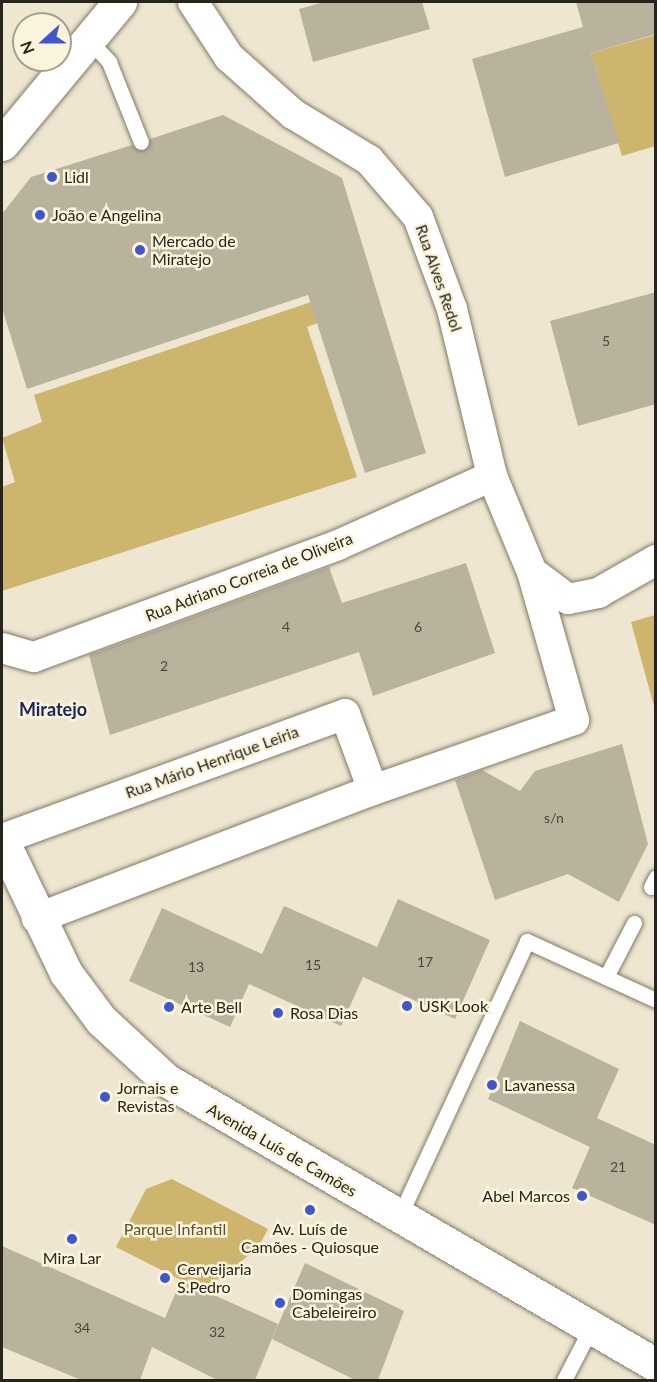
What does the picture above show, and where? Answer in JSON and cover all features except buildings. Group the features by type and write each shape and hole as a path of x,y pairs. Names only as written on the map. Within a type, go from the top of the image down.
{"street":[{"path":"2,144 87,38 120,2"},
{"name":"Rua Alves Redol","path":"193,2 230,57 293,114 369,160 418,217 452,309 492,476 532,572 574,720 373,790"},
{"name":"Rua Adriano Correia de Oliveira","path":"2,648 34,657 338,545 492,476"},
{"path":"532,572 568,598 598,592 656,560"},
{"name":"Rua Mário Henrique Leiria","path":"2,839 345,714 373,790"},
{"path":"37,918 373,790"},
{"name":"Avenida Luís de Camões","path":"2,839 37,918 66,973 102,1020 166,1080 656,1365"}],"lane":[{"path":"87,38 109,62 141,142"},
{"path":"606,977 634,923"},
{"path":"399,1217 527,942 656,1000"},
{"path":"564,1380 591,1328"}],"green space":[{"path":"655,35 655,146 622,156 591,53"},
{"path":"344,291 369,303 307,327 357,477 2,591 2,487 15,482 2,438 42,422 34,395"},
{"path":"656,615 655,710 631,622"},
{"name":"Parque Infantil","path":"172,1179 268,1229 258,1248 213,1284 181,1280 116,1247 146,1189"}],"place":[{"name":"Lidl","path":"52,177"},
{"name":"João e Angelina","path":"40,215"},
{"name":"Mercado de Miratejo","path":"140,250"},
{"name":"USK Look","path":"407,1006"},
{"name":"Arte Bell","path":"169,1007"},
{"name":"Rosa Dias","path":"278,1013"},
{"name":"Lavanessa","path":"492,1085"},
{"name":"Jornais e Revistas","path":"105,1097"},
{"name":"Abel Marcos","path":"582,1196"},
{"name":"Av. Luís de Camões - Quiosque","path":"310,1210"},
{"name":"Mira Lar","path":"72,1239"},
{"name":"Cerveijaria S.Pedro","path":"165,1278"},
{"name":"Domingas Cabeleireiro","path":"280,1303"}],"district":[{"name":"Miratejo","path":"53,709"}]}
